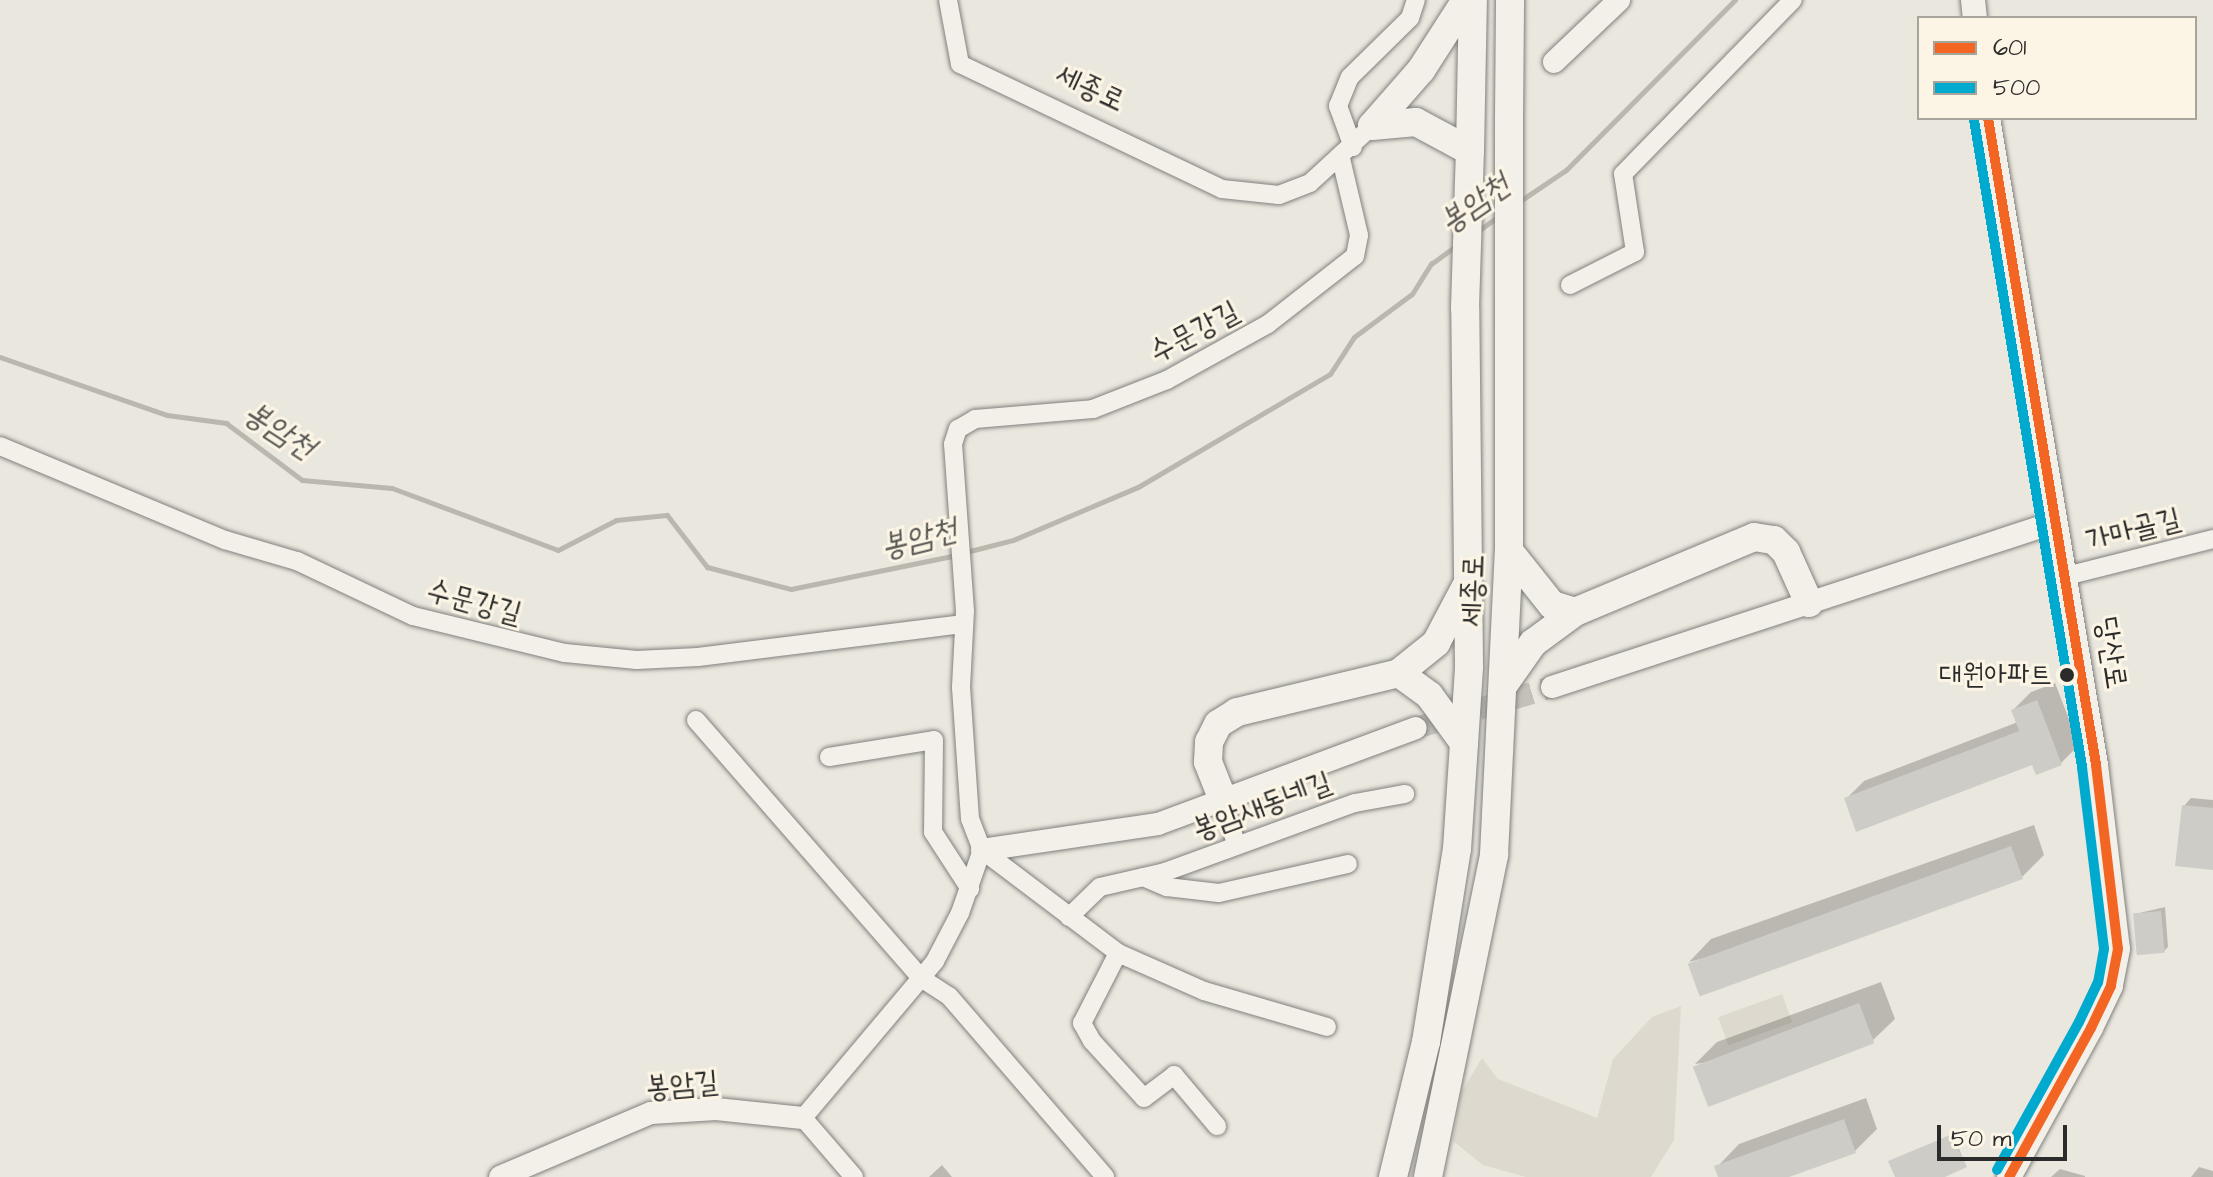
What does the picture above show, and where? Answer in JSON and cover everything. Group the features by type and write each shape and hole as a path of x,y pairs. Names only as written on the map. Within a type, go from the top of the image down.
{"main road":[{"path":"1372,126 1421,70 1466,0"},
{"name":"세종로","path":"1393,1177 1426,1042 1457,849 1464,743 1468,584 1465,308 1473,0"},
{"name":"세종로","path":"1428,1177 1494,855 1505,683 1509,551 1510,0"},
{"name":"당산로","path":"1988,120 2066,576 2118,949 2105,1000 2009,1177"},
{"path":"1372,126 1416,122 1470,151"},
{"path":"1505,683 1533,643 1575,612 1754,537 1774,540 1786,552 1809,603"},
{"path":"1509,551 1538,593 1552,605 1575,612"},
{"path":"1223,800 1208,762 1209,742 1218,724 1237,712 1399,673 1436,643 1468,584"},
{"path":"1399,673 1429,695 1464,743"}],"street":[{"name":"세종로","path":"948,0 960,64 1222,189 1279,195 1310,183 1347,153 1372,126"},
{"name":"수문강길","path":"0,446 225,540 297,561 413,616 565,653 637,660 698,657 964,618 953,444 958,429 975,419 1093,409 1167,380 1268,324 1336,275 1355,256 1359,235 1338,106 1350,77 1410,18 1416,0"},
{"path":"1554,62 1619,0"},
{"path":"1570,285 1635,252 1623,174 1793,0"},
{"path":"1552,687 2056,522"},
{"name":"가마골길","path":"2066,576 2213,539"},
{"path":"964,618 961,687 970,819 982,850 1118,953 1204,991 1327,1027"},
{"path":"696,720 921,978 949,996 1105,1177"},
{"path":"982,850 1158,824 1416,728"},
{"path":"829,757 934,740 933,832 970,889"},
{"name":"봉암새동네길","path":"1069,917 1100,887 1165,872 1355,803 1405,794"},
{"path":"1223,800 1236,844"},
{"path":"854,1177 803,1118 935,961 970,889 982,850"},
{"name":"봉암새동네길","path":"1141,876 1167,887 1219,893 1348,864"},
{"path":"1118,953 1082,1023 1087,1032 1144,1098 1174,1075 1217,1126"},
{"name":"봉암길","path":"500,1177 651,1113 716,1109 803,1118"}],"shaded area":[{"path":"1782,994 1792,1022 1728,1045 1718,1017"},
{"path":"1681,1006 1674,1140 1651,1177 1526,1177 1483,1165 1453,1141 1461,1093 1482,1058 1498,1079 1597,1118 1613,1059 1652,1017"}],"building":[{"path":"2037,700 2062,765 2036,775 2032,765 1856,832 1844,798 2019,731 2011,710"},
{"path":"2182,805 2213,808 2213,870 2175,866"},
{"path":"2011,846 2023,879 1700,997 1688,964"},
{"path":"2161,911 2165,953 2137,955 2133,913"},
{"path":"1859,1003 1874,1043 1708,1107 1693,1067"},
{"path":"1844,1119 1856,1153 1789,1177 1718,1177 1714,1166"},
{"path":"1951,1135 1967,1167 1945,1177 1895,1177 1888,1161"}],"waterway":[{"name":"봉암천","path":"1520,201 1566,170 1735,0"},
{"name":"봉암천","path":"1478,231 1499,216"},
{"name":"봉암천","path":"966,552 1013,540 1138,487 1330,374 1354,337 1412,294 1431,264 1456,246"},
{"name":"봉암천","path":"0,357 167,415 226,423 302,480 392,488 558,550 616,520 667,515 707,567 791,589 956,555"}],"tunnel":[{"path":"1416,728 1552,687"}],"transit line":[{"name":"500","path":"1974,120 2082,767 2104,949 2098,982 2079,1022 1997,1170"},
{"name":"601","path":"1988,120 2096,765 2118,949 2111,986 2091,1028 2009,1177"}],"place":[{"name":"대원아파트","path":"2067,675"}]}
